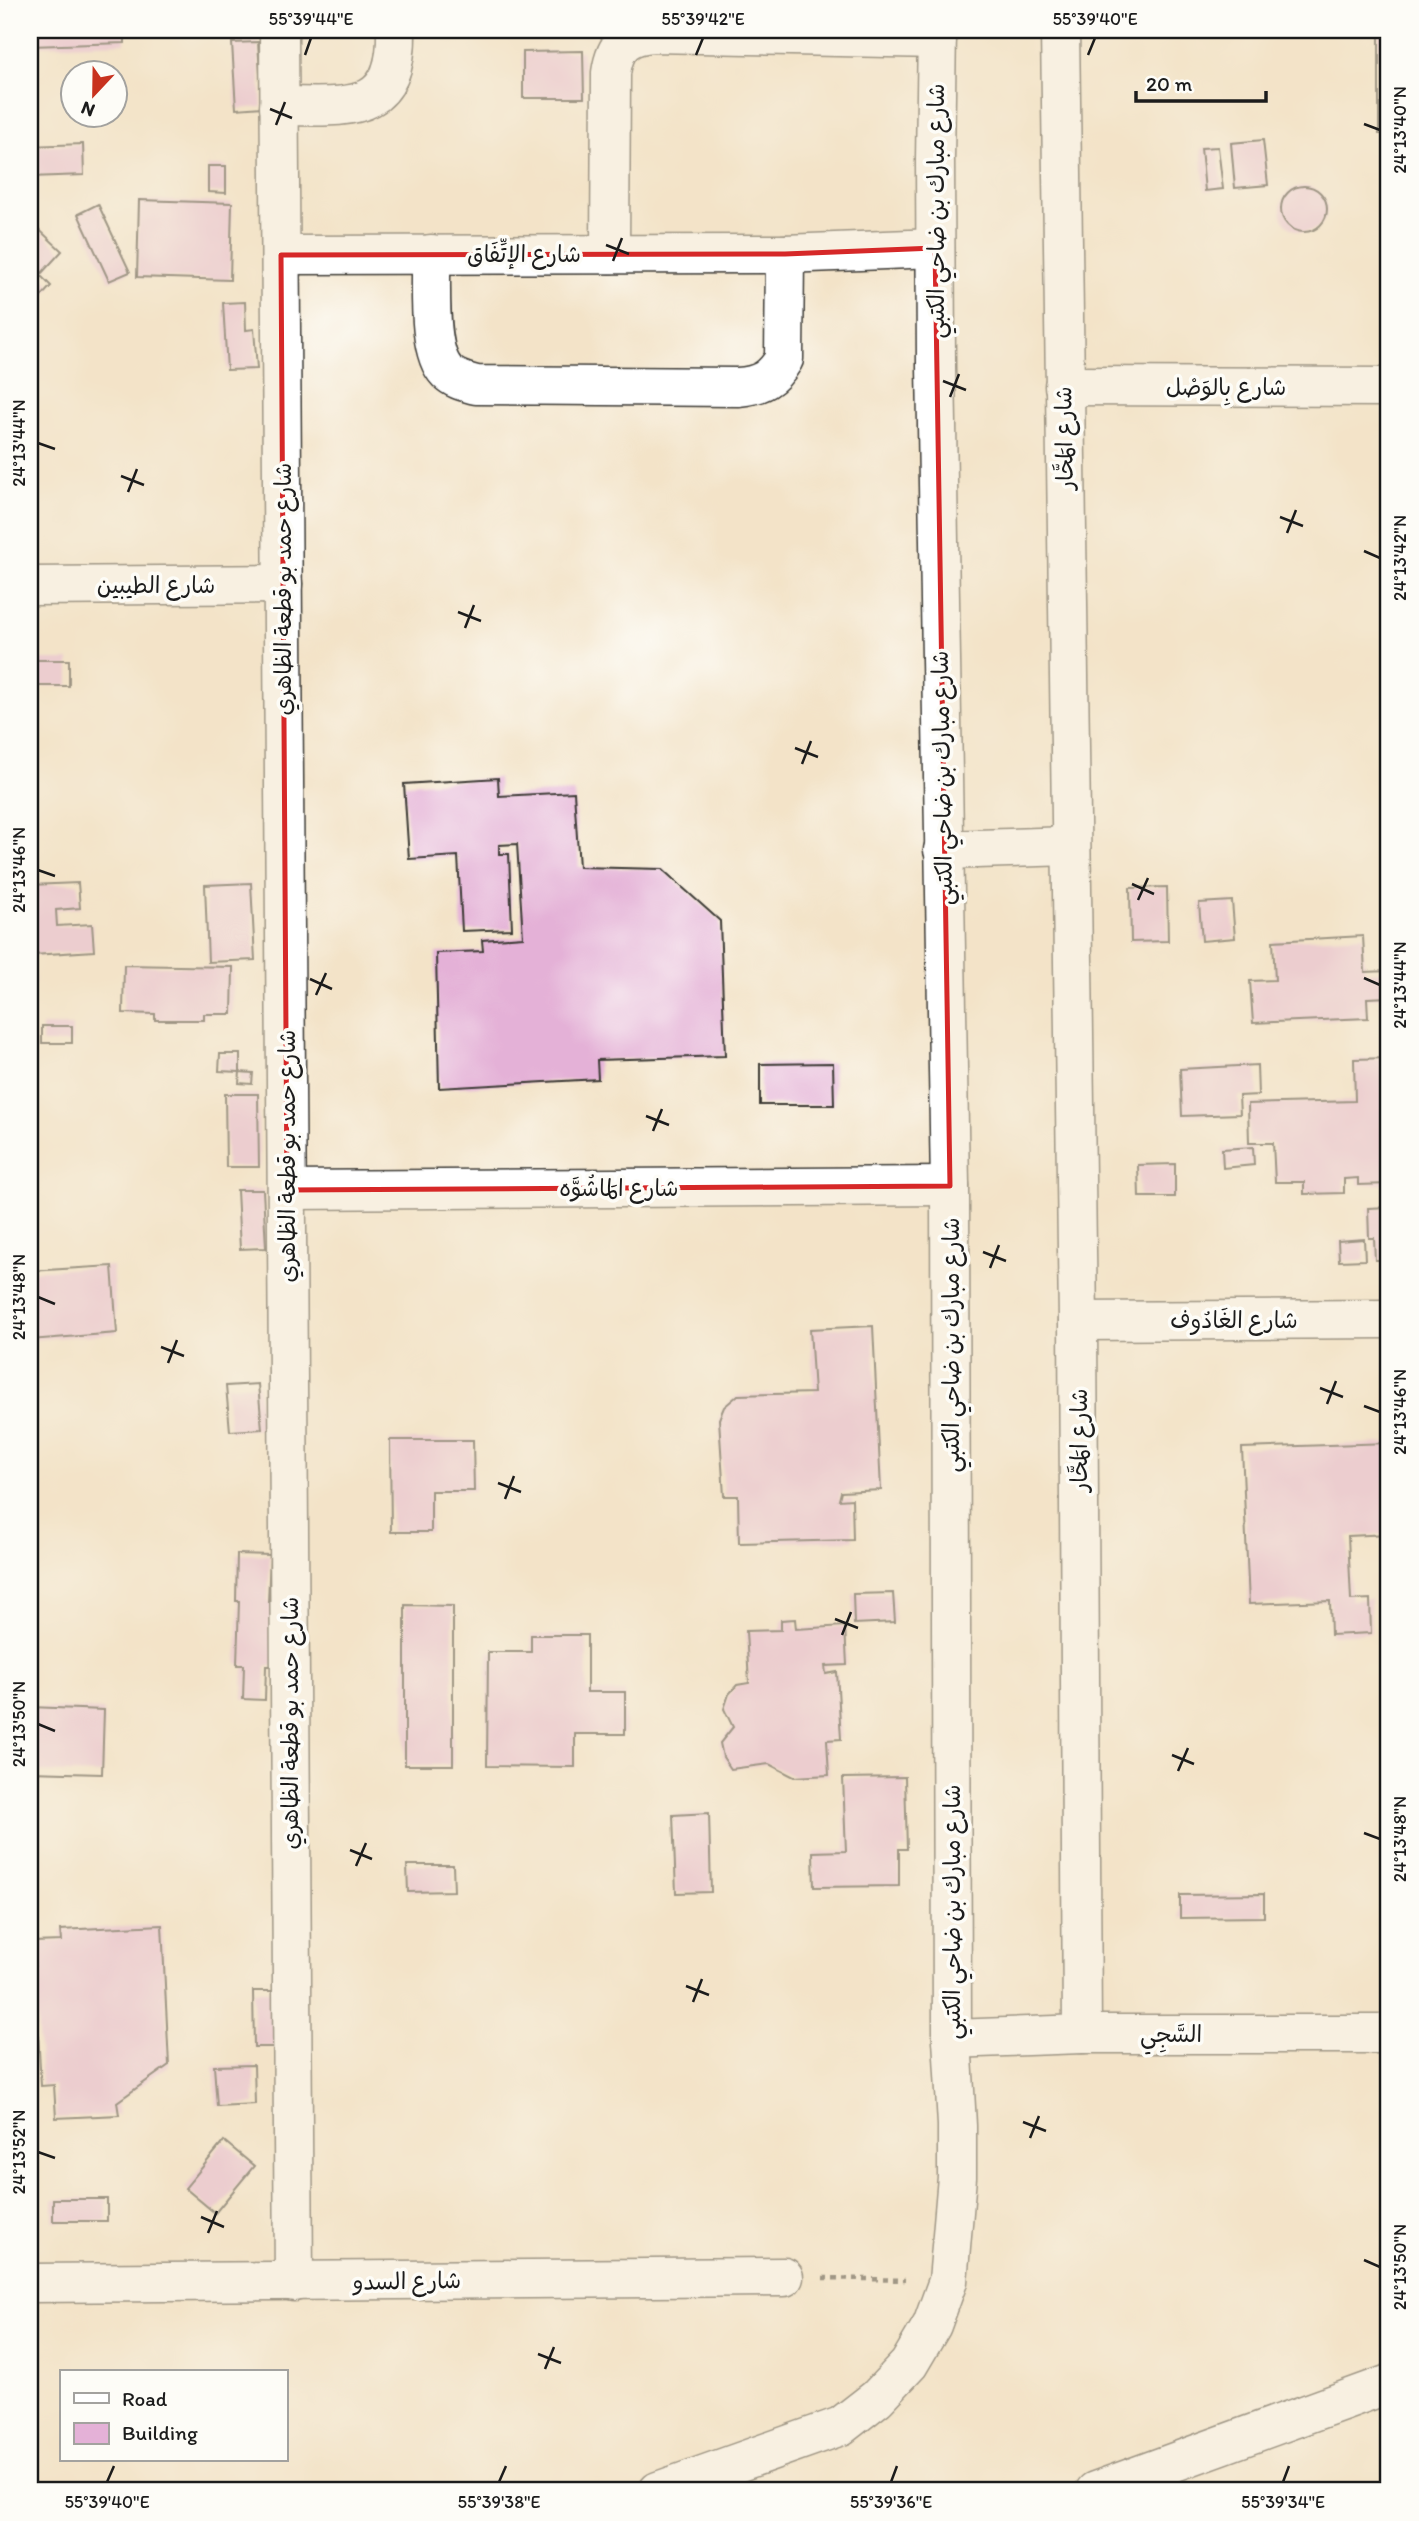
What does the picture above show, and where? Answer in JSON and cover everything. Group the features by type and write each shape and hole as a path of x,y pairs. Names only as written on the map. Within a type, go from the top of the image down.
{"street":[{"name":"شارع حمد بو قطعة الظاهري","path":"279,30 294,2282"},
{"path":"279,106 358,104 378,93 393,73 397,30"},
{"name":"شارع المَحَّار","path":"1060,30 1078,1321 1082,2034"},
{"path":"610,254 611,73 613,56 623,43 638,34 653,33 937,34"},
{"name":"شارع مبارك بن ضاحي الكتبي","path":"658,2491 841,2426 877,2398 908,2364 932,2325 948,2281 957,2177 957,2125 952,2039 950,1186 935,248 937,34"},
{"name":"شارع الإتِّفَاق","path":"281,255 785,254 935,248"},
{"path":"431,254 437,358 446,371 459,381 476,385 724,387 751,386 765,382 776,372 784,359 785,254"},
{"name":"شارع بِالوَصْل","path":"1064,386 1389,387"},
{"name":"شارع الطيبين","path":"30,586 283,584"},
{"path":"943,850 1070,846"},
{"name":"شارع المَاشُوَّه","path":"287,1190 950,1186"},
{"name":"شارع الغَادُوف","path":"1078,1321 1389,1319"},
{"name":"السَّجِي","path":"952,2039 1082,2034 1389,2034"},
{"name":"شارع السدو","path":"30,2283 784,2277"},
{"path":"1095,2491 1389,2384"}],"path":[{"path":"784,2277 948,2281"}],"highlighted area":[{"path":"935,248 950,1186 287,1190 281,255 785,254"}],"building":[{"path":"30,30 125,30 125,43 30,46"},
{"path":"1379,30 1389,30 1389,134 1379,134"},
{"path":"258,42 262,107 236,109 232,43"},
{"path":"583,51 584,98 523,98 523,52"},
{"path":"1263,140 1268,185 1235,188 1231,143"},
{"path":"83,144 84,175 30,177 30,146"},
{"path":"1218,147 1223,189 1205,191 1201,148"},
{"path":"208,166 226,166 226,193 208,192"},
{"path":"1304,186 1320,193 1327,209 1320,225 1304,232 1288,225 1281,209 1288,193"},
{"path":"139,200 232,203 230,280 137,277"},
{"path":"98,204 130,272 109,281 78,214"},
{"path":"30,221 62,251 40,275 51,286 30,309"},
{"path":"245,302 246,330 254,329 257,369 227,370 223,303"},
{"path":"30,660 69,660 69,686 30,686"},
{"path":"498,778 499,796 574,792 579,867 662,869 720,921 725,1056 597,1060 598,1079 439,1088 436,953 483,951 482,940 523,937 517,844 499,845 499,854 509,854 512,929 462,931 458,856 409,859 404,784"},
{"path":"78,883 80,908 56,910 57,926 92,924 94,951 33,955 35,984 30,984 30,885"},
{"path":"251,883 255,960 208,962 205,885"},
{"path":"1167,887 1168,941 1131,942 1130,888"},
{"path":"1232,901 1235,938 1202,941 1199,903"},
{"path":"1363,936 1365,972 1389,971 1389,997 1367,998 1368,1018 1253,1023 1250,981 1275,980 1273,941"},
{"path":"124,965 233,967 232,1014 204,1014 204,1020 155,1020 155,1014 123,1013"},
{"path":"42,1026 72,1026 72,1043 42,1043"},
{"path":"220,1054 240,1054 240,1072 219,1071"},
{"path":"1389,1058 1389,1184 1358,1185 1358,1178 1344,1179 1344,1193 1304,1194 1304,1182 1275,1182 1273,1143 1249,1143 1248,1104 1355,1101 1354,1059"},
{"path":"833,1063 834,1105 760,1105 760,1064"},
{"path":"1257,1065 1258,1095 1239,1096 1240,1114 1182,1116 1180,1069"},
{"path":"240,1072 253,1073 252,1084 239,1083"},
{"path":"225,1094 258,1094 259,1167 226,1167"},
{"path":"1253,1147 1254,1165 1223,1168 1222,1149"},
{"path":"1175,1164 1175,1197 1139,1197 1138,1165"},
{"path":"237,1190 263,1190 266,1248 240,1249"},
{"path":"1389,1207 1389,1260 1375,1260 1374,1238 1369,1238 1368,1208"},
{"path":"1364,1239 1365,1260 1339,1261 1338,1241"},
{"path":"112,1266 117,1333 30,1340 30,1271"},
{"path":"873,1326 881,1490 841,1492 839,1500 852,1499 853,1540 739,1543 738,1496 724,1496 719,1419 724,1407 738,1395 814,1393 810,1329"},
{"path":"258,1384 262,1429 230,1431 226,1386"},
{"path":"390,1440 473,1440 474,1491 431,1491 431,1532 391,1532"},
{"path":"1389,1443 1389,1534 1348,1536 1351,1600 1370,1599 1371,1633 1331,1635 1330,1601 1249,1604 1242,1448"},
{"path":"237,1554 270,1555 268,1602 275,1602 274,1666 266,1666 265,1700 243,1699 244,1665 237,1665"},
{"path":"893,1593 895,1622 854,1624 853,1594"},
{"path":"405,1605 453,1606 453,1765 405,1765"},
{"path":"795,1619 796,1629 845,1626 847,1665 825,1666 826,1674 837,1672 841,1739 827,1740 829,1775 794,1777 769,1764 731,1769 723,1757 720,1743 733,1727 724,1709 729,1694 737,1685 749,1683 746,1631 781,1630 781,1620"},
{"path":"531,1635 587,1635 587,1692 625,1692 625,1734 575,1734 575,1767 487,1766 488,1652 531,1652"},
{"path":"30,1707 104,1710 102,1774 30,1772"},
{"path":"905,1777 907,1849 899,1849 899,1886 814,1887 813,1852 846,1851 843,1778"},
{"path":"709,1813 711,1892 676,1893 673,1815"},
{"path":"407,1865 453,1865 454,1891 408,1892"},
{"path":"1264,1894 1264,1917 1180,1918 1180,1895"},
{"path":"162,1925 169,2065 117,2102 119,2115 56,2118 54,2085 41,2086 33,1942 61,1941 60,1930"},
{"path":"253,1991 278,1991 279,2047 254,2047"},
{"path":"254,2065 255,2104 217,2106 214,2066"},
{"path":"224,2141 254,2166 215,2213 185,2188"},
{"path":"53,2199 107,2199 107,2221 53,2221"}]}
